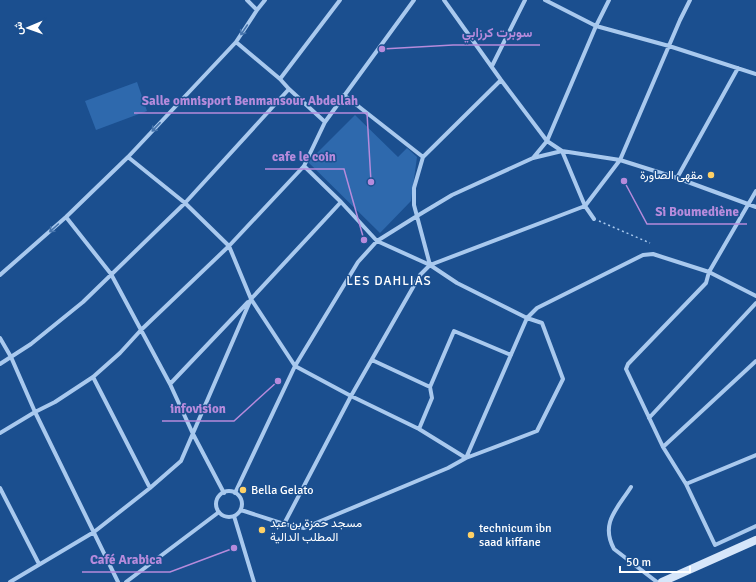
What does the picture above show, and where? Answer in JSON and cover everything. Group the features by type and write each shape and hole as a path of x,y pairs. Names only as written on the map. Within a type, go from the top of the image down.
{"street":[{"path":"247,0 257,10"},
{"path":"1,274 66,217 128,157 236,42 265,0"},
{"path":"280,79 340,0"},
{"path":"0,433 55,402 93,377 120,353 141,330 229,246 304,166 325,122 414,0"},
{"path":"492,66 525,0"},
{"path":"545,0 596,26 669,46 756,74"},
{"path":"533,158 547,141 596,26 609,0"},
{"path":"284,524 351,396 420,276 430,265 585,206 620,160 690,0"},
{"path":"445,1 501,80 547,141 562,151 585,206 594,218"},
{"path":"236,42 280,79 325,122"},
{"path":"677,178 738,68"},
{"path":"430,265 414,205 414,188 423,157 501,80"},
{"path":"0,364 31,344 83,302 185,203 289,89"},
{"path":"344,95 423,157"},
{"path":"235,493 295,366 358,262 377,241 452,195 533,158 562,151 620,160 677,178 756,207"},
{"path":"128,157 185,203 229,246 251,299 295,366 351,396 419,429 466,458"},
{"path":"241,510 284,524 304,528 448,468 466,458 537,431 563,379 542,323 527,318 456,283 430,265 377,241 341,202 304,166"},
{"path":"756,191 709,272 706,284 628,364 626,369 663,447 686,484 715,545 756,526"},
{"path":"170,384 341,202"},
{"path":"66,217 112,274 170,384 193,434 224,493"},
{"path":"466,458 527,318 537,308 643,255 653,254 709,272 756,296"},
{"path":"10,582 94,532 182,461 251,299"},
{"path":"649,418 756,303"},
{"path":"419,429 432,398 430,387 454,331 511,355"},
{"path":"0,338 11,357 35,412 118,582"},
{"path":"372,360 430,387"},
{"path":"663,447 756,361"},
{"path":"93,377 150,488"},
{"path":"686,484 756,455"},
{"path":"631,487 608,526 610,541 614,548 657,582"},
{"path":"0,488 39,564"},
{"path":"228,491 235,493 241,498 241,510 234,516 226,517 219,512 217,505 218,498 228,491"},
{"path":"126,582 219,512"},
{"path":"234,516 253,582"},
{"path":"662,582 756,540"}],"path":[{"path":"594,218 650,243"}],"shaded area":[{"path":"137,82 147,111 96,130 85,101"},
{"path":"355,115 398,157 407,148 417,157 411,201 380,233 308,162"}],"place":[{"name":"سوبرت كرزابي","path":"382,49"},
{"name":"مقهى الصاورة","path":"711,175"},
{"name":"Si Boumediène","path":"624,181"},
{"name":"Salle omnisport Benmansour Abdellah","path":"371,182"},
{"name":"cafe le coin","path":"364,240"},
{"name":"infovision","path":"278,381"},
{"name":"Bella Gelato","path":"243,490"},
{"name":"مسجد حمزة بن عبد المطلب الدالية","path":"262,530"},
{"name":"technicum ibn saad kiffane","path":"471,535"},
{"name":"Café Arabica","path":"234,548"}],"district":[{"name":"LES DAHLIAS","path":"389,280"}]}
